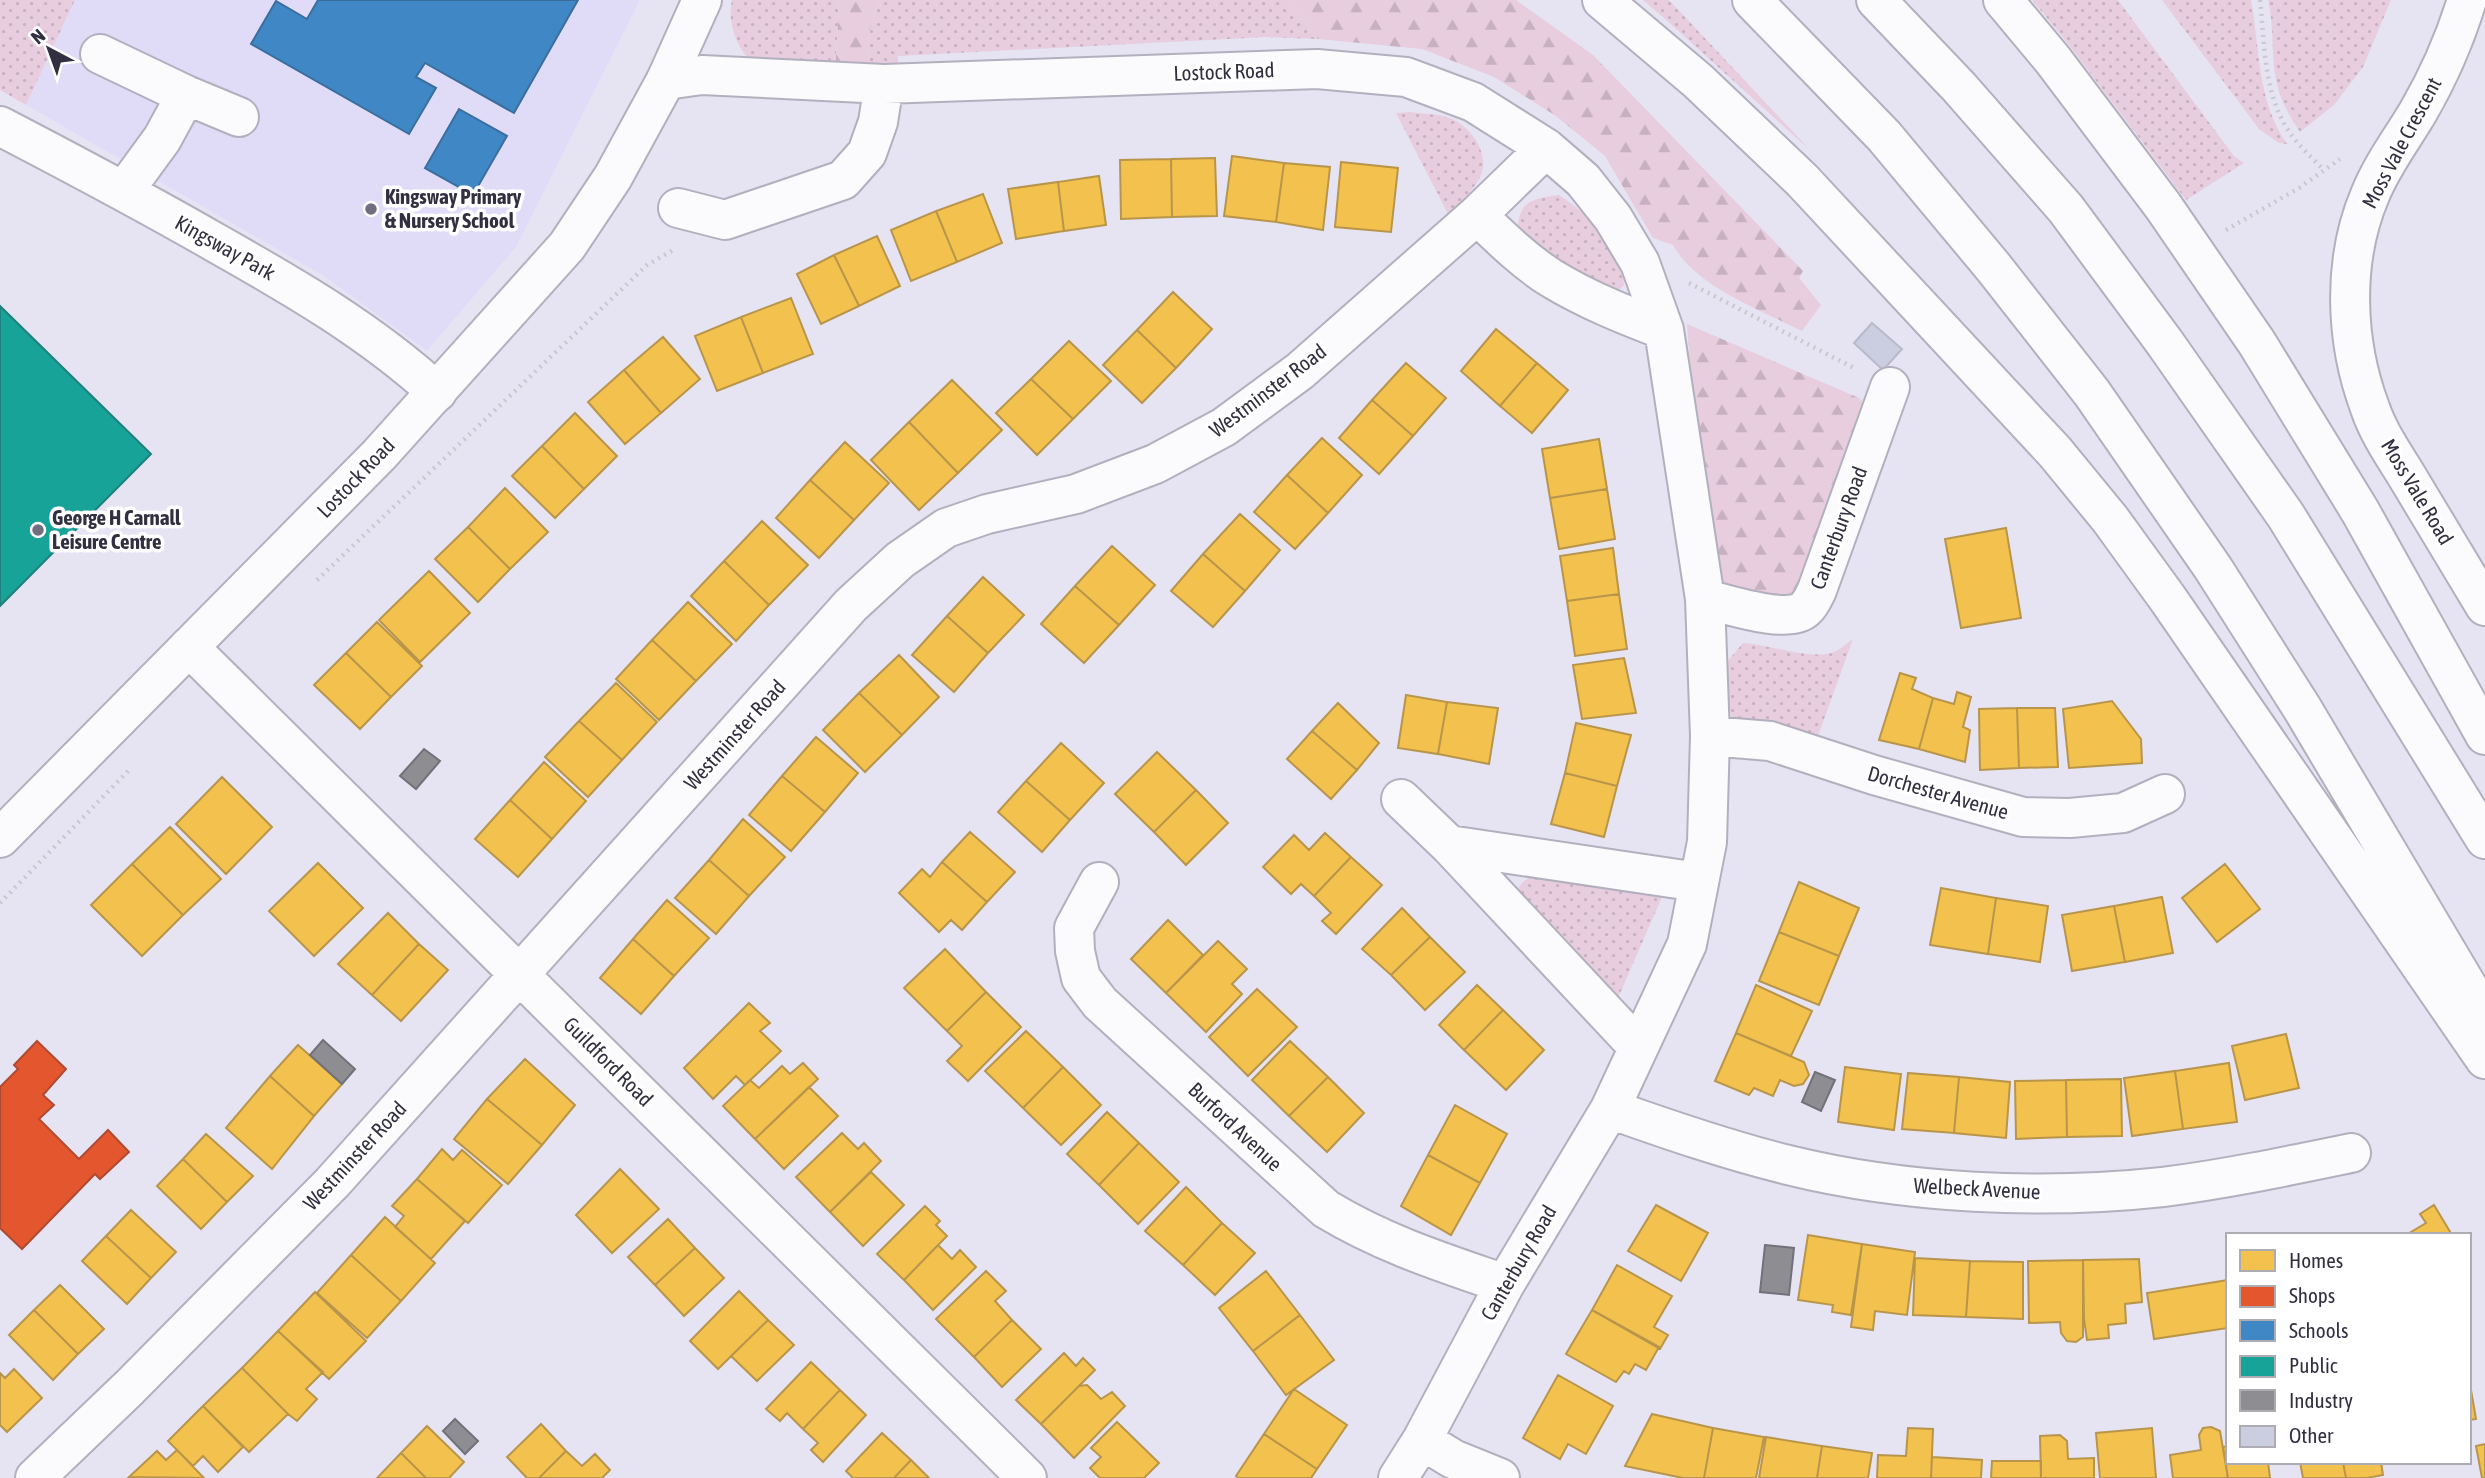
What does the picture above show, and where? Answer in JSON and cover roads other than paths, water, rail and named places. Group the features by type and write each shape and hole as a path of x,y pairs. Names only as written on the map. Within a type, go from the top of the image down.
{"main road":[{"name":"Lostock Road","path":"0,838 379,455 567,246 614,177 666,80 702,0"},
{"path":"1602,0 1698,81 1802,180 2055,452 2110,519 2168,599 2485,1059"},
{"path":"1752,0 1884,136 1994,268 2099,403 2213,568 2302,708 2485,1016"},
{"path":"1876,0 1959,87 2066,209 2165,343 2286,516 2485,839"},
{"path":"2003,0 2053,60 2163,206 2257,343 2360,511 2485,735"},
{"name":"Moss Vale Crescent","path":"2360,374 2350,298 2359,230 2370,194 2440,71 2457,34 2467,0"},
{"path":"100,54 239,117"},
{"name":"Lostock Road","path":"666,80 702,75 884,84 1317,69 1406,77 1473,103 1546,148"},
{"path":"678,208 725,220 843,180 867,153 878,122 884,84"},
{"path":"124,191 162,139 186,95"},
{"name":"Kingsway Park","path":"0,126 124,191 308,294 369,335 437,392"},
{"name":"Westminster Road","path":"35,1478 129,1388 332,1183 851,605 900,559 946,528 988,514 1076,494 1156,464 1224,427 1300,371 1477,215 1546,148"},
{"name":"Canterbury Road","path":"1398,1478 1422,1440 1504,1284 1610,1109 1687,944 1707,842 1710,736 1705,600 1664,330 1640,263 1613,218 1583,180 1546,148"},
{"path":"1477,215 1549,277 1600,305 1664,330"},
{"name":"Moss Vale Road","path":"2360,374 2370,410 2389,447 2485,606"},
{"name":"Canterbury Road","path":"1705,600 1780,615 1798,614 1806,609 1817,590 1890,387"},
{"name":"Guildford Road","path":"189,647 1027,1478"},
{"name":"Dorchester Avenue","path":"1710,736 1770,741 1874,775 2023,817 2070,818 2123,813 2165,794"},
{"path":"1401,799 1449,845 1637,1047"},
{"path":"1449,845 1698,882"},
{"name":"Burford Avenue","path":"1099,882 1074,928 1075,951 1081,978 1100,1003 1326,1209 1395,1246 1504,1284"},
{"name":"Welbeck Avenue","path":"1610,1109 1698,1140 1789,1166 1883,1183 1979,1192 2068,1192 2162,1187 2351,1153"},
{"path":"1422,1440 1453,1459 1500,1478"}],"place":[{"name":"Kingsway Primary & Nursery School","path":"371,209"},
{"name":"George H Carnall Leisure Centre","path":"38,530"}]}
